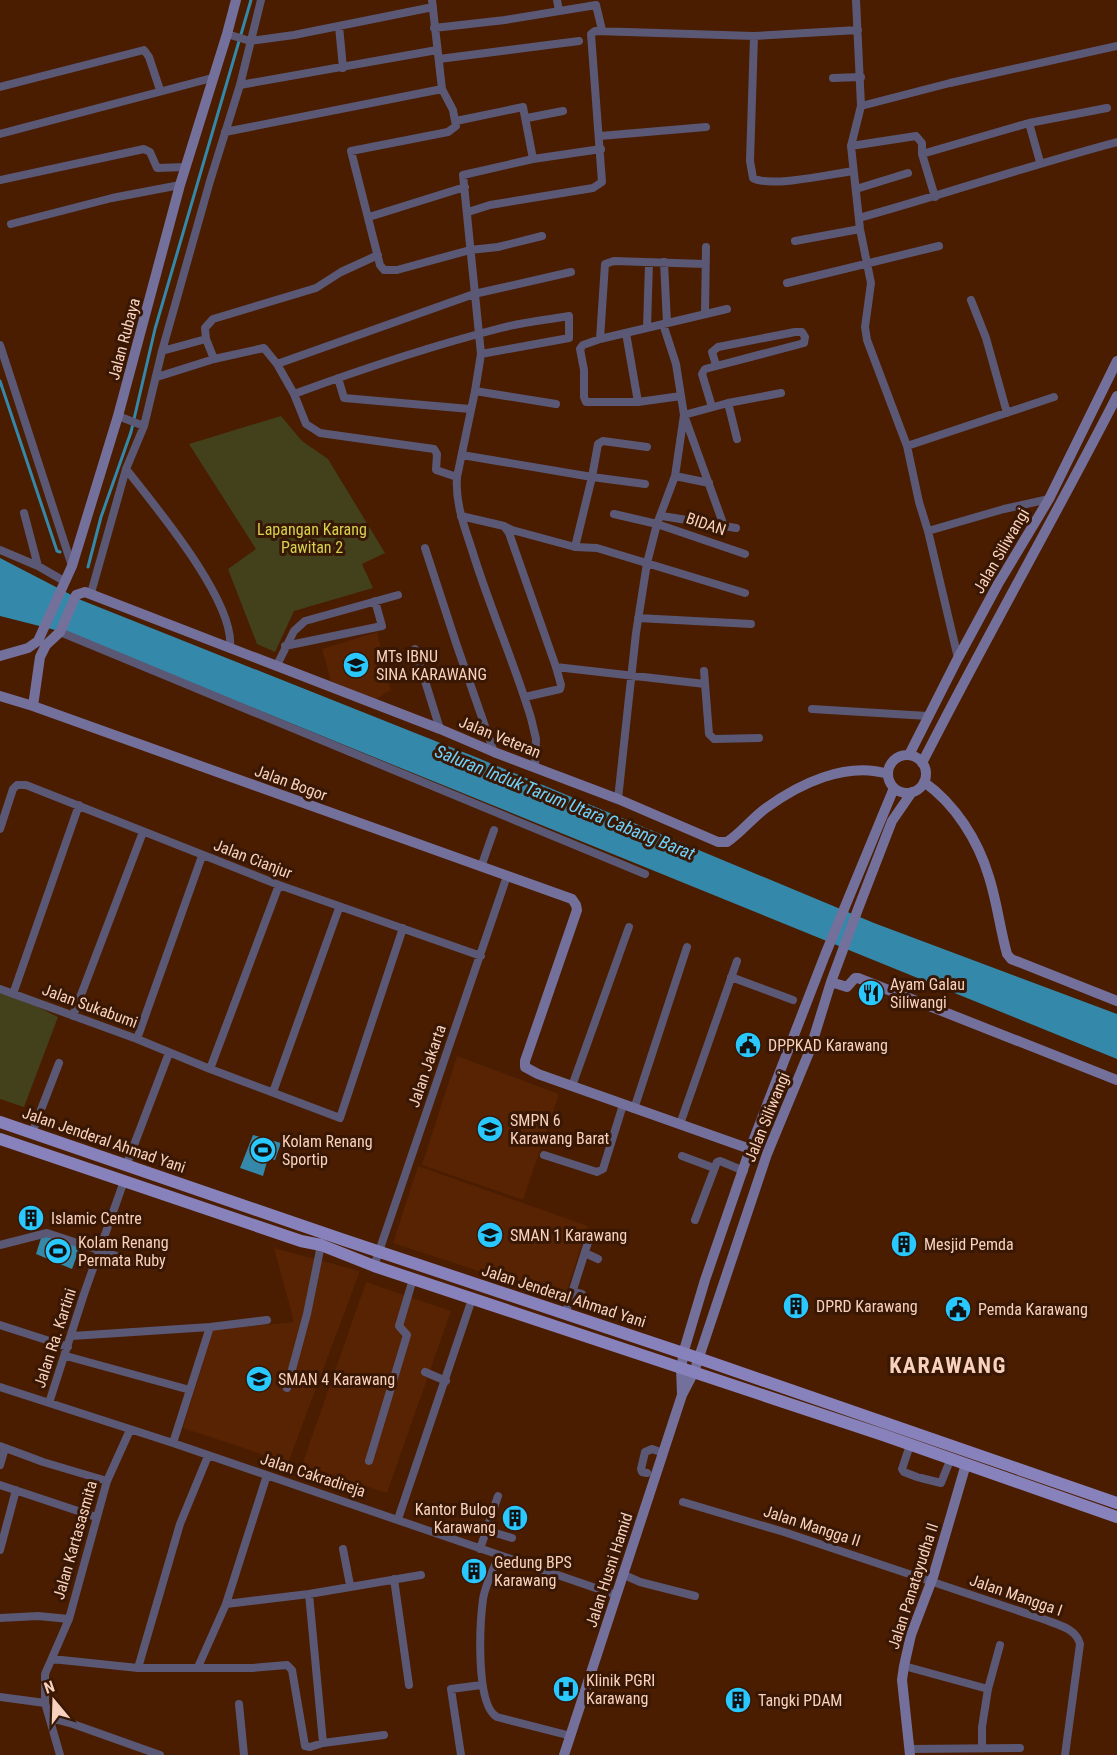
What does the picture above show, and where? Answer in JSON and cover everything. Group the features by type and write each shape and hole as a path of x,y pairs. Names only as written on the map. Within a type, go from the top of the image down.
{"main road":[{"name":"Jalan Jenderal Ahmad Yani","path":"0,1122 378,1252 699,1358 943,1452 966,1464 1117,1517"},
{"name":"Jalan Jenderal Ahmad Yani","path":"0,1139 301,1241 321,1245 374,1266 681,1368 884,1429 910,1445 943,1452 1117,1503"}],"street":[{"name":"Jalan Rubaya","path":"0,656 28,648 38,641 72,566 121,418 180,185 212,78 230,35 236,0"},
{"path":"33,706 40,657 46,645 60,632 76,596 85,592 91,593 126,468 157,377 162,351 240,85 248,40 261,0"},
{"path":"557,0 559,11"},
{"path":"856,0 861,106 851,146 860,229 870,283 865,327 867,340 907,446 918,502 928,531 958,658"},
{"path":"434,27 559,11 596,2 602,30"},
{"path":"230,35 248,40 294,35 433,3 442,89 453,110 456,126 448,132 351,151 380,265 384,270 390,271 470,250 498,247 542,236"},
{"path":"339,26 343,68"},
{"path":"468,212 490,205 598,186 602,182 591,34 595,31 754,36 858,30"},
{"path":"754,36 750,161 753,178 760,182 783,181 853,171"},
{"path":"240,85 438,54 579,41"},
{"path":"861,106 1117,46"},
{"path":"0,87 144,50 149,57 160,90"},
{"path":"833,78 861,77"},
{"path":"0,134 212,78"},
{"path":"225,132 442,89"},
{"path":"456,121 524,107 533,159"},
{"path":"922,154 1029,123 1107,108"},
{"path":"527,118 563,111"},
{"path":"1029,123 1040,162"},
{"path":"600,136 706,127"},
{"path":"851,146 915,136 922,143 922,154 935,196"},
{"path":"859,218 1040,162 1117,142"},
{"path":"0,180 144,149 150,152 157,168 186,167"},
{"path":"534,767 536,739 525,698 484,590 461,516 456,490 481,354 463,175 533,159 601,149"},
{"path":"856,189 908,173"},
{"path":"11,224 112,198 180,185"},
{"path":"369,217 465,187"},
{"path":"795,241 860,229"},
{"path":"787,282 939,246"},
{"path":"705,313 706,247"},
{"path":"214,359 205,328 213,319 316,288 341,272 378,255"},
{"path":"600,339 605,264 614,261 705,264"},
{"path":"664,262 665,323 676,364 684,415 724,526"},
{"path":"647,328 649,263"},
{"path":"277,364 474,294 571,272"},
{"path":"971,300 986,338 1007,412"},
{"path":"681,396 638,402 586,402 580,349 583,345 600,339 727,309"},
{"path":"294,394 478,334 569,316 569,338 481,354"},
{"path":"712,407 702,374 705,369 804,343 805,337 802,332 795,332 717,347 712,352 716,365"},
{"path":"626,333 638,402"},
{"path":"162,351 207,339"},
{"path":"0,345 72,566"},
{"path":"157,377 214,359 264,348 277,364 294,394 306,424 313,430 320,433 434,449 437,454 436,470 457,477"},
{"name":"Jalan Siliwangi","path":"909,755 998,584 1049,499 1117,361"},
{"path":"338,378 344,398 470,409"},
{"path":"475,391 556,404"},
{"path":"684,415 728,403 781,393"},
{"name":"Jalan Siliwangi","path":"922,763 964,680 1062,503 1117,396"},
{"path":"907,446 1054,398"},
{"path":"728,403 737,439"},
{"path":"618,799 638,618 647,563 675,476 684,415"},
{"path":"121,418 142,425"},
{"path":"575,547 600,442 646,447"},
{"path":"462,454 592,477 645,483"},
{"path":"126,468 183,542 205,578 227,619 230,630 230,647"},
{"path":"675,476 709,483"},
{"path":"928,531 1004,509 1049,499"},
{"path":"24,513 38,567"},
{"path":"614,514 736,528"},
{"path":"461,516 575,547 597,548 745,593"},
{"name":"BIDAN","path":"660,520 745,554"},
{"path":"504,526 509,533 561,685 560,690 525,698"},
{"path":"425,548 494,752"},
{"path":"0,550 38,567 62,585"},
{"name":"Jalan Veteran","path":"91,593 618,799 683,828 724,843 764,809 790,792 814,781 837,773 868,770 888,774"},
{"path":"277,665 294,631 305,621 398,595"},
{"path":"285,646 382,626 375,601"},
{"path":"638,618 751,624"},
{"path":"60,632 645,874"},
{"path":"415,649 440,729"},
{"path":"556,667 705,684"},
{"path":"704,671 709,734 714,739 759,738"},
{"name":"Jalan Bogor","path":"0,696 572,899 577,910 525,1061 525,1067 530,1071 572,1086"},
{"path":"812,709 928,716"},
{"path":"909,755 922,763 926,774 919,788 912,792 900,792 889,782 889,766 901,756 909,755"},
{"path":"924,782 942,797 957,815 979,852 989,877 1007,954 1011,959 1117,1001"},
{"name":"Jalan Cianjur","path":"0,829 10,795 17,785 33,786 202,856 339,908 481,956"},
{"name":"Jalan Siliwangi","path":"681,1368 683,1354 750,1149 825,955 894,788"},
{"name":"Jalan Siliwangi","path":"694,1372 767,1154 810,1050 831,982 858,909 892,821 912,792"},
{"path":"13,994 79,805"},
{"path":"481,867 494,830"},
{"path":"73,1016 143,832"},
{"path":"137,1039 202,856"},
{"name":"Jalan Jakarta","path":"374,1266 507,876"},
{"path":"210,1069 279,885"},
{"path":"273,1092 339,908"},
{"path":"629,927 572,1086 750,1149"},
{"name":"Jalan Sukabumi","path":"0,989 137,1039 340,1118 403,928"},
{"path":"634,1109 687,947"},
{"path":"680,1125 737,961"},
{"path":"731,977 793,1000"},
{"path":"831,982 847,987 855,978 858,978 1117,1080"},
{"path":"791,1043 810,1050"},
{"path":"126,1166 169,1053"},
{"path":"32,1133 59,1063"},
{"path":"544,1155 600,1171 603,1169 623,1105"},
{"path":"682,1156 714,1168"},
{"path":"695,1220 717,1162 720,1161 744,1171"},
{"name":"Jalan Ra. Kartini","path":"50,1403 84,1294 124,1181"},
{"path":"0,1245 47,1233 141,1264"},
{"path":"565,1315 577,1292 590,1236 593,1234 599,1236"},
{"path":"287,1388 307,1314 321,1245"},
{"path":"717,1247 734,1251"},
{"path":"585,1253 598,1259"},
{"path":"369,1461 407,1335 399,1326 414,1279"},
{"path":"398,1519 472,1299"},
{"path":"72,1336 267,1320"},
{"path":"0,1325 68,1347"},
{"path":"173,1443 210,1326"},
{"path":"66,1356 190,1390"},
{"name":"Jalan Husni Hamid","path":"681,1368 682,1395"},
{"path":"424,1372 446,1381"},
{"name":"Jalan Husni Hamid","path":"564,1755 682,1395 694,1372"},
{"name":"Jalan Cakradireja","path":"0,1387 173,1443 616,1595"},
{"name":"Jalan Kartasasmita","path":"60,1755 45,1703 45,1674 69,1619 107,1481 130,1430"},
{"path":"910,1445 902,1469 904,1472 941,1483 943,1452"},
{"path":"0,1465 3,1447 107,1481"},
{"path":"647,1473 642,1472 641,1469 645,1452 652,1449 663,1453"},
{"path":"138,1668 180,1524 208,1456"},
{"name":"Jalan Panatayudha II","path":"910,1752 902,1680 904,1666 911,1635 931,1581 966,1464"},
{"path":"198,1667 226,1604 267,1475"},
{"path":"0,1485 96,1517"},
{"path":"0,1550 16,1490"},
{"path":"480,1549 498,1496"},
{"name":"Jalan Mangga II","path":"683,1502 784,1532 931,1581"},
{"path":"486,1530 512,1538"},
{"path":"343,1549 350,1585"},
{"path":"499,1555 483,1597 481,1685 486,1702 492,1714 571,1736"},
{"path":"622,1574 640,1582 695,1596"},
{"path":"226,1604 421,1575"},
{"path":"394,1579 409,1684"},
{"name":"Jalan Mangga I","path":"931,1581 1043,1619 1078,1635 1080,1644 1065,1755"},
{"path":"309,1593 323,1743"},
{"path":"0,1618 38,1616 69,1619"},
{"path":"982,1749 982,1727 988,1689 1000,1645"},
{"path":"52,1659 138,1668 252,1668 287,1665 290,1667 304,1744 310,1747 323,1743 384,1735"},
{"path":"904,1666 988,1689"},
{"path":"461,1755 451,1689 481,1685"},
{"path":"0,1697 45,1703"},
{"path":"239,1704 244,1755"},
{"path":"50,1718 160,1755"},
{"path":"910,1752 1020,1748"}],"shaded area":[{"name":"MTs IBNU SINA KARAWANG","path":"377,632 391,690 375,700 331,681 322,649"},
{"name":"SMPN 6 Karawang Barat","path":"457,1056 559,1094 523,1200 422,1165"},
{"name":"SMAN 1 Karawang","path":"418,1166 588,1226 564,1299 393,1243"},
{"name":"SMAN 4 Karawang","path":"274,1248 360,1271 288,1463 183,1428 213,1330 294,1322"},
{"path":"366,1282 451,1311 387,1493 302,1465"}],"green space":[{"name":"Lapangan Karang Pawitan 2","path":"281,416 302,441 328,459 385,553 362,564 373,588 294,611 275,652 257,644 228,569 256,549 189,444"},
{"path":"0,993 30,1003 58,1017 24,1107 0,1099"}],"water":[{"name":"Saluran Induk Tarum Utara Cabang Barat","path":"0,558 81,600 478,758 874,923 1117,1014 1117,1059 71,634 0,616"},
{"name":"Kolam Renang Sportip","path":"253,1135 281,1143 275,1160 268,1158 263,1176 240,1168"},
{"name":"Kolam Renang Permata Ruby","path":"42,1235 80,1247 72,1269 36,1254"}],"waterway":[{"path":"88,567 101,517 131,432 155,329 251,0"},
{"path":"0,381 57,551 60,552"}],"place":[{"name":"MTs IBNU SINA KARAWANG","path":"356,665"},
{"name":"Ayam Galau Siliwangi","path":"871,993"},
{"name":"DPPKAD Karawang","path":"748,1045"},
{"name":"SMPN 6 Karawang Barat","path":"490,1129"},
{"name":"Kolam Renang Sportip","path":"263,1150"},
{"name":"Islamic Centre","path":"31,1218"},
{"name":"SMAN 1 Karawang","path":"490,1235"},
{"name":"Mesjid Pemda","path":"904,1244"},
{"name":"Kolam Renang Permata Ruby","path":"58,1251"},
{"name":"DPRD Karawang","path":"796,1306"},
{"name":"Pemda Karawang","path":"958,1309"},
{"name":"SMAN 4 Karawang","path":"259,1379"},
{"name":"Kantor Bulog Karawang","path":"515,1518"},
{"name":"Gedung BPS Karawang","path":"474,1571"},
{"name":"Klinik PGRI Karawang","path":"566,1689"},
{"name":"Tangki PDAM","path":"738,1700"}],"district":[{"name":"KARAWANG","path":"948,1365"}]}
